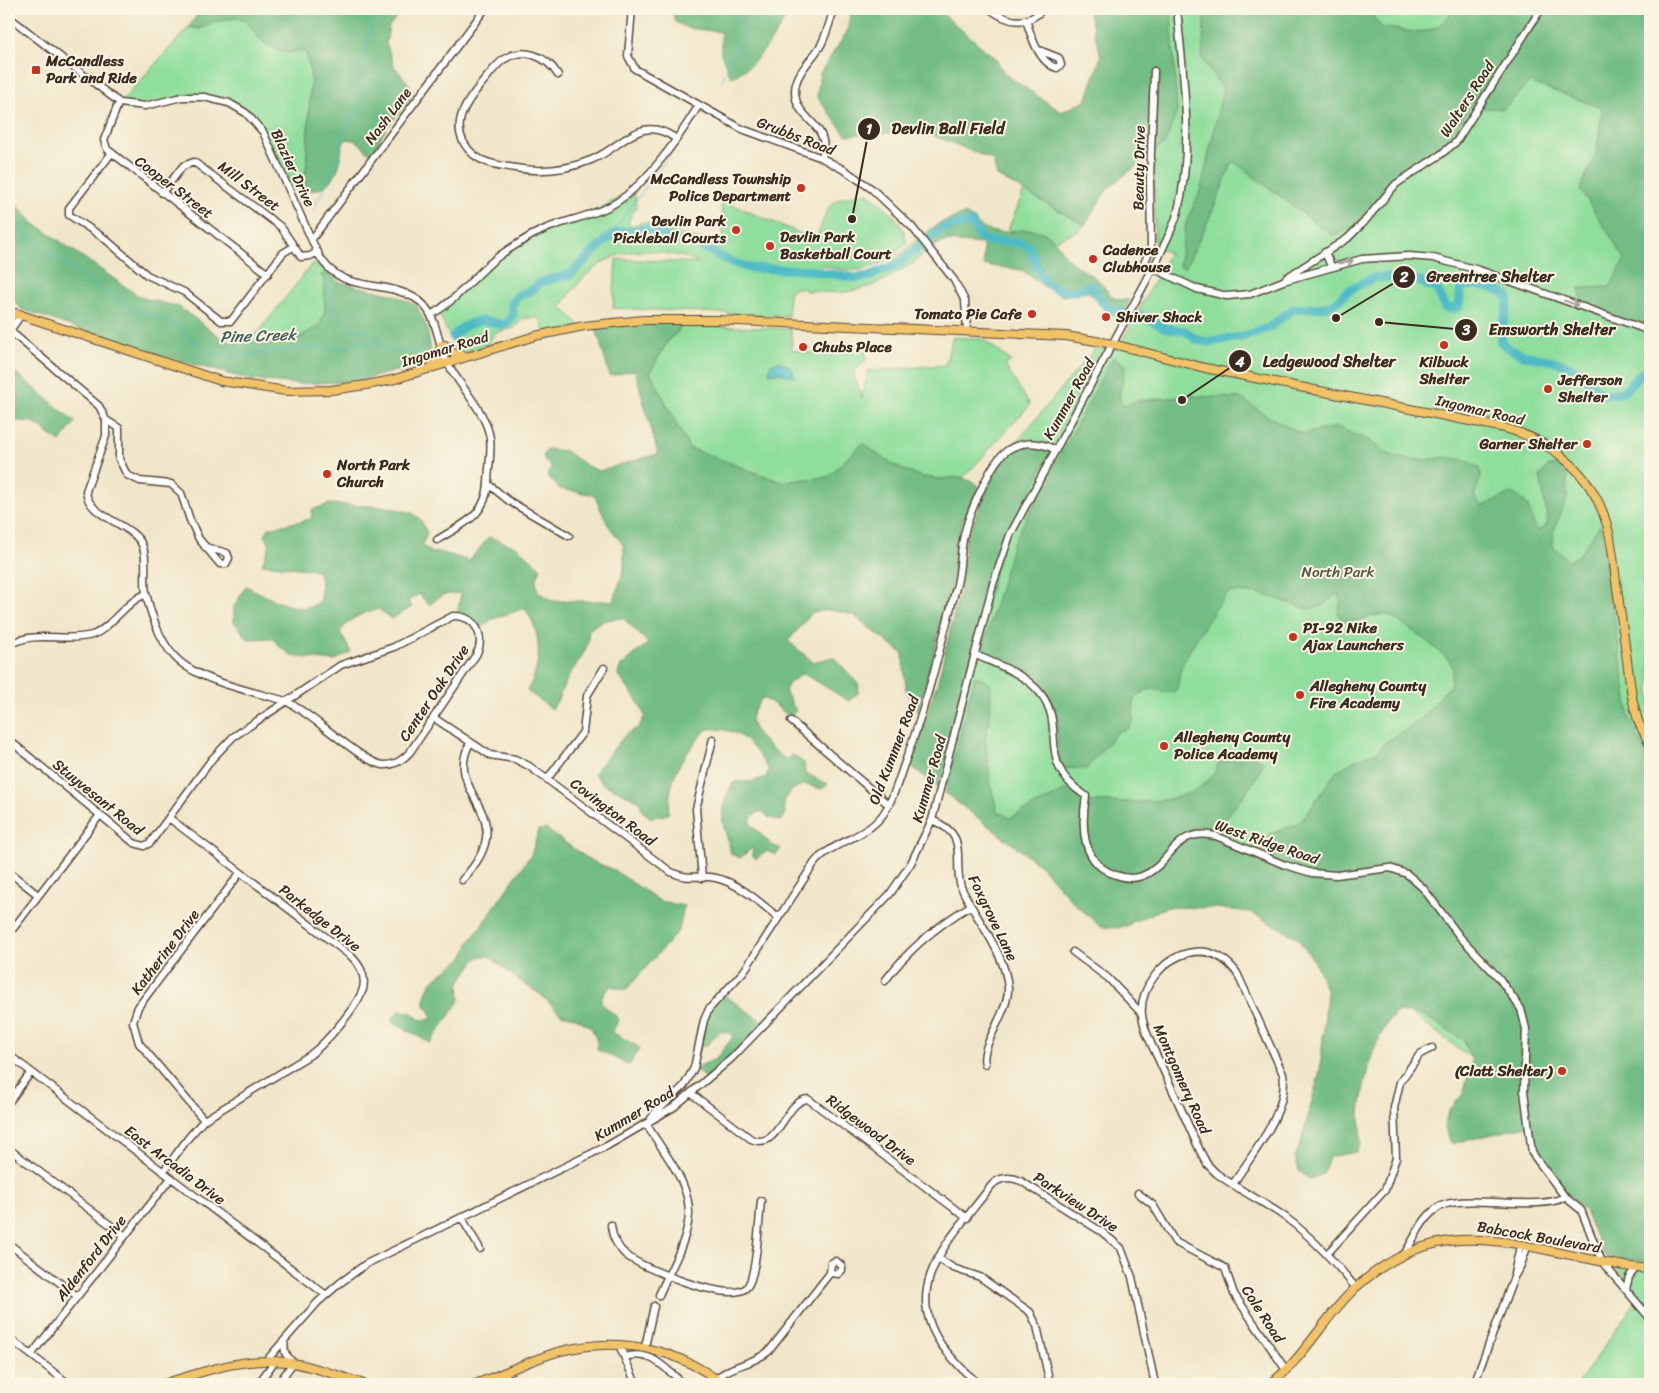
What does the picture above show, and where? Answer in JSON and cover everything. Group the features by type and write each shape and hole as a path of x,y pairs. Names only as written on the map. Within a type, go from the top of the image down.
{"highway":[{"path":"9,312 21,315"}],"main road":[{"name":"Ingomar Road","path":"21,315 212,379 260,388 310,391 348,388 392,380 552,332 611,322 689,320 1066,336 1113,344 1205,368 1505,428 1533,438 1562,456 1579,472 1602,508 1608,527 1633,702 1638,722 1650,745"},
{"path":"431,368 438,359 443,345 453,353 468,357"},
{"name":"Babcock Boulevard","path":"1270,1384 1286,1370 1337,1306 1356,1288 1405,1253 1428,1244 1460,1239 1483,1239 1602,1262 1650,1269"},
{"path":"475,1384 561,1351 596,1345 619,1345 645,1348 686,1361 723,1384"},
{"path":"163,1384 224,1365 266,1361 293,1363 364,1384"}],"street":[{"name":"Nash Lane","path":"312,239 485,9"},
{"name":"Grubbs Road","path":"632,9 628,51 631,64 643,75 747,132 822,158 846,171 872,189 922,237 962,293 966,305 967,331"},
{"path":"822,158 823,136 800,108 796,98 796,86 798,78 824,38 834,9"},
{"path":"990,9 1009,20 1026,20 1043,9"},
{"name":"Kummer Road","path":"266,1361 326,1295 366,1264 647,1125 692,1094 732,1058 890,894 908,868 932,820 993,584 1007,542 1153,268 1178,213 1187,152 1177,9"},
{"name":"Walters Road","path":"1283,281 1359,228 1400,181 1440,155 1456,142 1541,9"},
{"name":"Blazier Drive","path":"9,17 119,102 145,106 182,97 204,97 229,103 246,113 259,126 267,140 326,266 339,278 406,294 420,301 437,320 448,363"},
{"path":"1026,20 1034,44 1039,50"},
{"path":"558,75 549,63 533,54 518,54 501,61 469,98 462,112 461,135 471,152 480,159 495,164 526,170 549,170 570,167 596,158 643,130 661,130 676,138"},
{"name":"Beauty Drive","path":"1153,268 1144,264 1151,248 1150,179 1154,71"},
{"path":"119,102 104,140 107,150 111,154 69,208 69,215 104,238 147,274 184,292 225,322 231,321 283,253 293,247 301,257 310,256 318,252"},
{"path":"431,315 457,297 497,258 527,237 546,227 598,211 622,199 648,175 700,105"},
{"name":"Cooper Street","path":"111,154 268,274"},
{"name":"Mill Street","path":"162,193 183,166 190,162 199,164 281,227 293,247"},
{"path":"1325,252 1331,266"},
{"path":"1153,268 1197,289 1219,295 1250,294 1283,281 1331,266 1362,259 1391,256 1423,257 1453,262 1650,331"},
{"path":"21,315 9,332 99,406 106,420 119,428 119,459 127,475 140,481 171,484 181,493 190,520 205,547"},
{"path":"437,540 481,510 486,502 488,484 490,438 485,422 448,363"},
{"name":"Center Oak Drive","path":"106,420 106,436 86,491 87,497 94,508 126,527 140,541 144,554 146,594 163,641 174,657 195,670 221,681 286,701 374,762 385,765 395,764 405,758 434,718 480,646 480,633 476,626 461,616 450,618 394,647 344,664 286,701"},
{"name":"Old Kummer Road","path":"647,1125 655,1113 684,1086 694,1068 706,1014 744,971 778,917 820,858 871,827 882,818 889,805 914,738 938,663 958,577 966,528 991,470 1002,454 1016,446 1036,443 1056,450"},
{"path":"488,484 509,501 569,536"},
{"path":"9,645 30,636 94,634 133,600 146,594"},
{"name":"West Ridge Road","path":"976,655 1030,682 1045,700 1050,712 1058,767 1068,782 1086,796 1083,826 1087,848 1095,862 1108,872 1125,878 1143,876 1153,870 1170,851 1185,839 1204,834 1216,836 1285,865 1312,873 1336,875 1390,868 1402,871 1417,882 1460,936 1499,978 1521,1009 1526,1029 1524,1091 1530,1147 1536,1159 1565,1196 1584,1215 1602,1262"},
{"path":"548,778 584,732 586,696 604,668"},
{"path":"169,818 227,742 286,701"},
{"name":"Covington Road","path":"434,718 490,755 524,763 548,778 671,872 686,878 716,878 730,883 778,917"},
{"path":"791,721 889,805"},
{"path":"702,878 696,809 713,739"},
{"name":"Stuyvesant Road","path":"9,740 141,847 150,843 169,818"},
{"path":"462,880 480,859 487,834 484,817 463,771 465,755 470,743"},
{"path":"9,934 100,815"},
{"name":"Parkedge Drive","path":"163,1172 189,1136 204,1120 316,1050 332,1034 363,988 362,970 355,960 169,818"},
{"name":"Foxgrove Lane","path":"932,820 945,827 954,838 960,851 958,879 970,906 1001,961 1008,989 1005,1008 984,1056 985,1064"},
{"path":"9,872 38,896"},
{"name":"Katherine Drive","path":"204,1120 139,1043 133,1022 138,1007 240,873"},
{"path":"884,981 897,964 922,940 970,906"},
{"name":"Montgomery Road","path":"1233,1184 1280,1108 1285,1091 1283,1074 1241,981 1232,966 1218,955 1199,951 1182,954 1164,965 1155,975 1146,993 1142,1014 1149,1036 1207,1164 1216,1173 1295,1225 1327,1254 1356,1288"},
{"path":"1073,952 1108,978 1142,1014"},
{"path":"1327,1254 1385,1190 1396,1158 1394,1108 1400,1082 1420,1054 1432,1048"},
{"name":"East Arcadia Drive","path":"9,1055 326,1295"},
{"path":"9,1102 32,1072"},
{"name":"Ridgewood Drive","path":"692,1094 756,1141 769,1139 796,1104 805,1099 811,1100 967,1218"},
{"path":"647,1125 681,1180 688,1199 688,1225 659,1295"},
{"path":"9,1149 125,1236"},
{"name":"Aldenford Drive","path":"31,1355 171,1178"},
{"name":"Parkview Drive","path":"976,1381 948,1353 930,1325 926,1304 927,1288 932,1268 938,1258 994,1183 1003,1178 1012,1178 1022,1181 1117,1244 1126,1257 1132,1277 1155,1384"},
{"name":"Cole Road","path":"1138,1193 1153,1205 1175,1242 1225,1268 1234,1294 1286,1370"},
{"path":"1405,1253 1427,1218 1440,1206 1449,1203 1543,1202 1565,1196"},
{"path":"611,1225 614,1237 626,1254 667,1276 692,1285 739,1292 747,1288 753,1271 761,1201"},
{"path":"462,1217 468,1232 473,1236 480,1249"},
{"path":"9,1244 77,1296"},
{"path":"1474,1384 1524,1246"},
{"path":"938,1258 953,1268 980,1277 1030,1312 1037,1326 1050,1384"},
{"path":"1602,1262 1650,1318"},
{"path":"1626,1289 1629,1277 1636,1268"},
{"path":"716,1379 730,1368 756,1360 769,1351 830,1273"},
{"path":"645,1348 654,1306"},
{"path":"9,1338 69,1384"},
{"path":"278,1384 293,1363 285,1353 284,1341"},
{"path":"619,1345 636,1384"},
{"path":"624,1356 640,1354 652,1357 684,1384"},
{"path":"258,1384 275,1361"},
{"path":"504,1373 513,1384"}],"green space":[{"path":"201,9 404,9 389,26 386,43 394,66 410,85 411,99 386,128 373,152 369,153 357,141 347,139 342,146 341,158 332,179 317,190 305,190 311,77 307,55 303,50 283,52 269,46 243,20 220,21 200,29 189,27"},
{"path":"672,9 791,9 758,58 740,73 731,77 721,54 721,32 688,28 675,22"},
{"path":"851,9 937,9 995,58 1005,74 1061,112 1086,101 1101,56 1088,9 1171,9 1177,111 1165,143 1107,189 1085,225 997,176 993,160 923,131 846,135 817,97 820,73 847,32"},
{"name":"North Park","path":"1152,9 1650,9 1650,1384 1578,1384 1641,1294 1604,1255 1585,1211 1565,1192 1537,1153 1534,1145 1547,1114 1188,848 1127,928 914,752 938,681 962,582 966,539 1010,450 1098,345 1118,349 1169,253 1157,248 1155,244"},
{"path":"1205,9 1371,9 1374,18 1382,27 1423,32 1439,26 1454,9 1650,9 1650,329 1583,307 1579,288 1610,287 1625,259 1580,189 1597,152 1602,108 1529,82 1504,109 1469,107 1450,139 1385,185 1363,223 1333,236 1233,161 1205,228 1185,268 1179,266 1186,223 1201,189 1223,89 1202,59"},
{"path":"236,13 247,17 258,33 286,53 303,50 307,55 311,77 305,190 298,188 291,191 263,132 236,107 198,97 145,106 120,103 189,27 200,29 226,14"},
{"path":"634,190 636,208 628,222 631,226 653,223 679,234 724,245 721,200 816,240 827,210 831,205 844,198 867,193 893,215 902,229 906,244 887,259 868,268 847,270 823,265 820,269 838,274 864,276 884,268 918,239 928,251 890,277 869,287 836,293 807,291 802,288 794,289 789,292 788,316 613,308 616,259 698,263 688,258 669,254 635,251 606,261 581,280 571,293 561,307 578,323 579,327 544,334 542,322 539,318 523,318 514,328 494,333 489,344 466,352 456,351 438,311 485,268 527,237 589,214"},
{"path":"1024,191 1085,225 1079,231 1054,240 1046,234 1008,230"},
{"path":"9,195 31,221 140,297 179,307 220,337 232,343 247,340 265,345 298,338 319,326 325,313 324,281 321,275 330,274 338,282 394,295 416,305 427,327 431,352 426,363 357,381 300,384 251,380 134,348 21,309 9,293 9,225 12,218 9,215"},
{"path":"964,214 985,229 992,231 1031,230 1050,236 1069,260 1097,279 1114,298 1130,300 1121,317 1107,310 1089,292 1063,296 1045,287 1022,270 984,265 983,244 946,241 934,246 925,234 938,224"},
{"path":"312,264 321,266 330,274 321,275 324,281 325,313 319,326 298,338 265,345 247,340 261,329"},
{"path":"683,319 677,333 669,339 650,372 689,448 781,482 828,477 863,443 886,460 912,474 939,479 959,477 979,486 961,526 953,578 918,712 906,690 903,654 853,615 831,610 813,612 788,641 813,662 834,657 859,685 858,693 849,701 803,673 789,683 785,691 796,711 790,717 771,702 762,698 755,709 752,721 754,728 763,740 787,760 793,755 804,763 805,773 828,784 822,789 804,784 792,790 784,800 785,816 780,821 768,817 762,811 753,816 750,824 772,845 781,849 776,855 767,851 756,859 752,855 752,848 740,858 731,854 723,823 725,801 734,782 751,782 766,777 769,770 751,745 737,734 719,729 707,729 678,768 671,788 668,814 651,818 642,811 640,801 603,784 594,773 626,734 638,728 645,716 638,702 618,675 620,667 648,643 623,618 604,621 596,624 588,631 587,645 581,658 569,675 552,709 527,691 536,671 538,650 535,628 525,608 493,619 478,629 476,625 457,616 461,593 442,595 429,605 419,594 408,601 412,607 391,619 379,609 353,619 340,632 351,652 334,661 293,656 280,647 273,638 248,639 234,622 234,607 246,586 283,604 294,607 304,608 320,601 321,578 316,570 262,564 270,544 265,536 269,528 311,519 312,510 329,504 388,507 412,513 421,520 427,533 422,545 432,553 440,552 469,561 489,537 517,547 541,568 536,581 538,592 552,601 614,601 624,568 624,546 608,525 595,497 590,494 560,489 547,476 552,467 545,461 543,455 548,449 565,451 587,466 599,471 658,454 635,370 610,376 595,325"},
{"path":"681,325 791,329 792,350 814,353 827,353 846,344 856,343 866,351 866,360 853,372 862,398 868,371 945,365 953,337 983,339 1011,361 1005,366 1030,405 964,477 937,479 904,471 863,443 828,477 781,482 689,448 650,372 669,339 677,333"},
{"path":"1113,357 1126,365 1119,396 1121,404 1125,406 1137,401 1191,396 1241,398 1269,417 1302,434 1337,427 1368,440 1390,455 1403,459 1424,460 1446,457 1465,460 1480,468 1481,477 1474,496 1482,506 1513,493 1527,504 1535,527 1538,530 1543,529 1548,522 1540,476 1548,466 1559,466 1567,472 1567,498 1554,530 1552,542 1553,546 1569,561 1579,555 1600,525 1630,719 1645,751 1650,756 1650,1262 1604,1255 1585,1211 1565,1192 1537,1153 1531,1125 1451,1144 1444,1125 1449,1111 1463,1094 1472,1061 1464,1040 1421,1014 1396,1012 1375,1047 1364,1085 1360,1112 1361,1138 1356,1152 1329,1157 1323,1174 1309,1179 1299,1171 1295,1156 1300,1146 1320,1071 1327,992 1315,962 1296,937 1250,912 1216,908 1167,907 1118,928 1101,927 1073,902 1040,865 945,793 975,676 982,678 991,685 990,714 985,739 991,786 997,811 1010,818 1069,789 1080,798 1091,802 1164,800 1198,788 1211,777 1219,762 1254,757 1264,762 1259,773 1238,802 1207,838 1253,856 1270,834 1295,825 1302,820 1336,772 1355,760 1377,752 1386,742 1418,722 1450,686 1453,668 1449,660 1422,637 1392,617 1383,614 1354,621 1342,620 1338,613 1341,600 1337,593 1321,607 1308,609 1262,594 1230,592 1212,615 1189,652 1181,668 1175,691 1151,690 1141,694 1134,700 1133,721 1129,728 1117,732 1086,769 1063,768 1056,718 1053,704 1047,693 1031,677 986,654 983,648 1013,543"},
{"path":"15,372 75,422 60,442 33,422 9,420 9,377"},
{"path":"1039,446 1051,452 1002,545 938,788 909,764 938,681 962,582 966,539 1000,461 1018,449"},
{"path":"546,829 591,861 612,869 660,901 684,906 679,930 626,990 611,986 602,996 601,1003 619,1019 612,1032 640,1048 629,1065 597,1049 597,1041 591,1027 574,1017 561,1014 540,994 517,979 489,956 481,956 474,961 459,983 460,1000 430,1043 391,1021 400,1010 412,1013 420,1020 432,1019 430,1011 425,1006 426,992 431,983 462,958 469,943 531,855 539,830"},
{"path":"722,994 765,1023 708,1081 694,1068 716,1059 733,1037 729,1033 720,1031 708,1044 699,1048 704,1020"}],"water":[{"path":"779,361 791,367 795,377 780,373 769,373 771,364"}],"waterway":[{"path":"312,216 315,213 317,201 338,163 345,128 362,107 364,93 361,77 368,38 376,9"},
{"path":"721,83 734,53 744,40 740,22 742,9"},
{"path":"608,238 700,114"},
{"name":"Pine Creek","path":"9,212 27,235 102,291 130,307 171,323 208,351 235,357 309,347 343,348 357,344 374,343 387,349 402,352 418,351 425,347 429,340"},
{"name":"Pine Creek","path":"453,337 473,322 483,320 507,324 513,315 512,304 517,296 532,290 541,282 571,274 606,240 618,232 653,229 675,240 695,244 734,263 749,268 806,270 856,278 870,276 898,264 943,228 972,222 978,234 985,241 1017,242 1029,246 1042,278 1053,287 1074,291 1092,286 1102,302 1112,311 1141,315 1165,328 1185,331 1197,340 1207,342 1241,337 1268,328 1293,309 1326,307 1337,302 1348,291 1372,278 1387,277 1418,281 1437,289 1445,308 1452,309 1459,307 1461,287 1479,285 1503,293 1508,296 1508,302 1501,342 1508,348 1523,355 1555,361 1569,367 1580,374 1603,395 1623,392 1643,372 1650,368"},
{"path":"326,278 332,304 341,321 350,328 376,336 380,346"},
{"name":"Pine Creek","path":"1650,567 1646,579 1650,618"}],"place":[{"name":"McCandless Park and Ride","path":"36,70"},
{"name":"McCandless Township Police Department","path":"801,188"},
{"name":"Devlin Ball Field","path":"852,219"},
{"name":"Devlin Park Pickleball Courts","path":"736,230"},
{"name":"Devlin Park Basketball Court","path":"770,246"},
{"name":"Cadence Clubhouse","path":"1093,259"},
{"name":"Tomato Pie Cafe","path":"1032,314"},
{"name":"Shiver Shack","path":"1106,317"},
{"name":"Greentree Shelter","path":"1336,318"},
{"name":"Emsworth Shelter","path":"1379,322"},
{"name":"Kilbuck Shelter","path":"1444,345"},
{"name":"Chubs Place","path":"803,347"},
{"name":"Jefferson Shelter","path":"1548,389"},
{"name":"Ledgewood Shelter","path":"1182,400"},
{"name":"Garner Shelter","path":"1587,444"},
{"name":"North Park Church","path":"327,474"},
{"name":"PI-92 Nike Ajax Launchers","path":"1293,637"},
{"name":"Allegheny County Fire Academy","path":"1300,695"},
{"name":"Allegheny County Police Academy","path":"1164,746"},
{"name":"(Clatt Shelter)","path":"1562,1071"}]}
